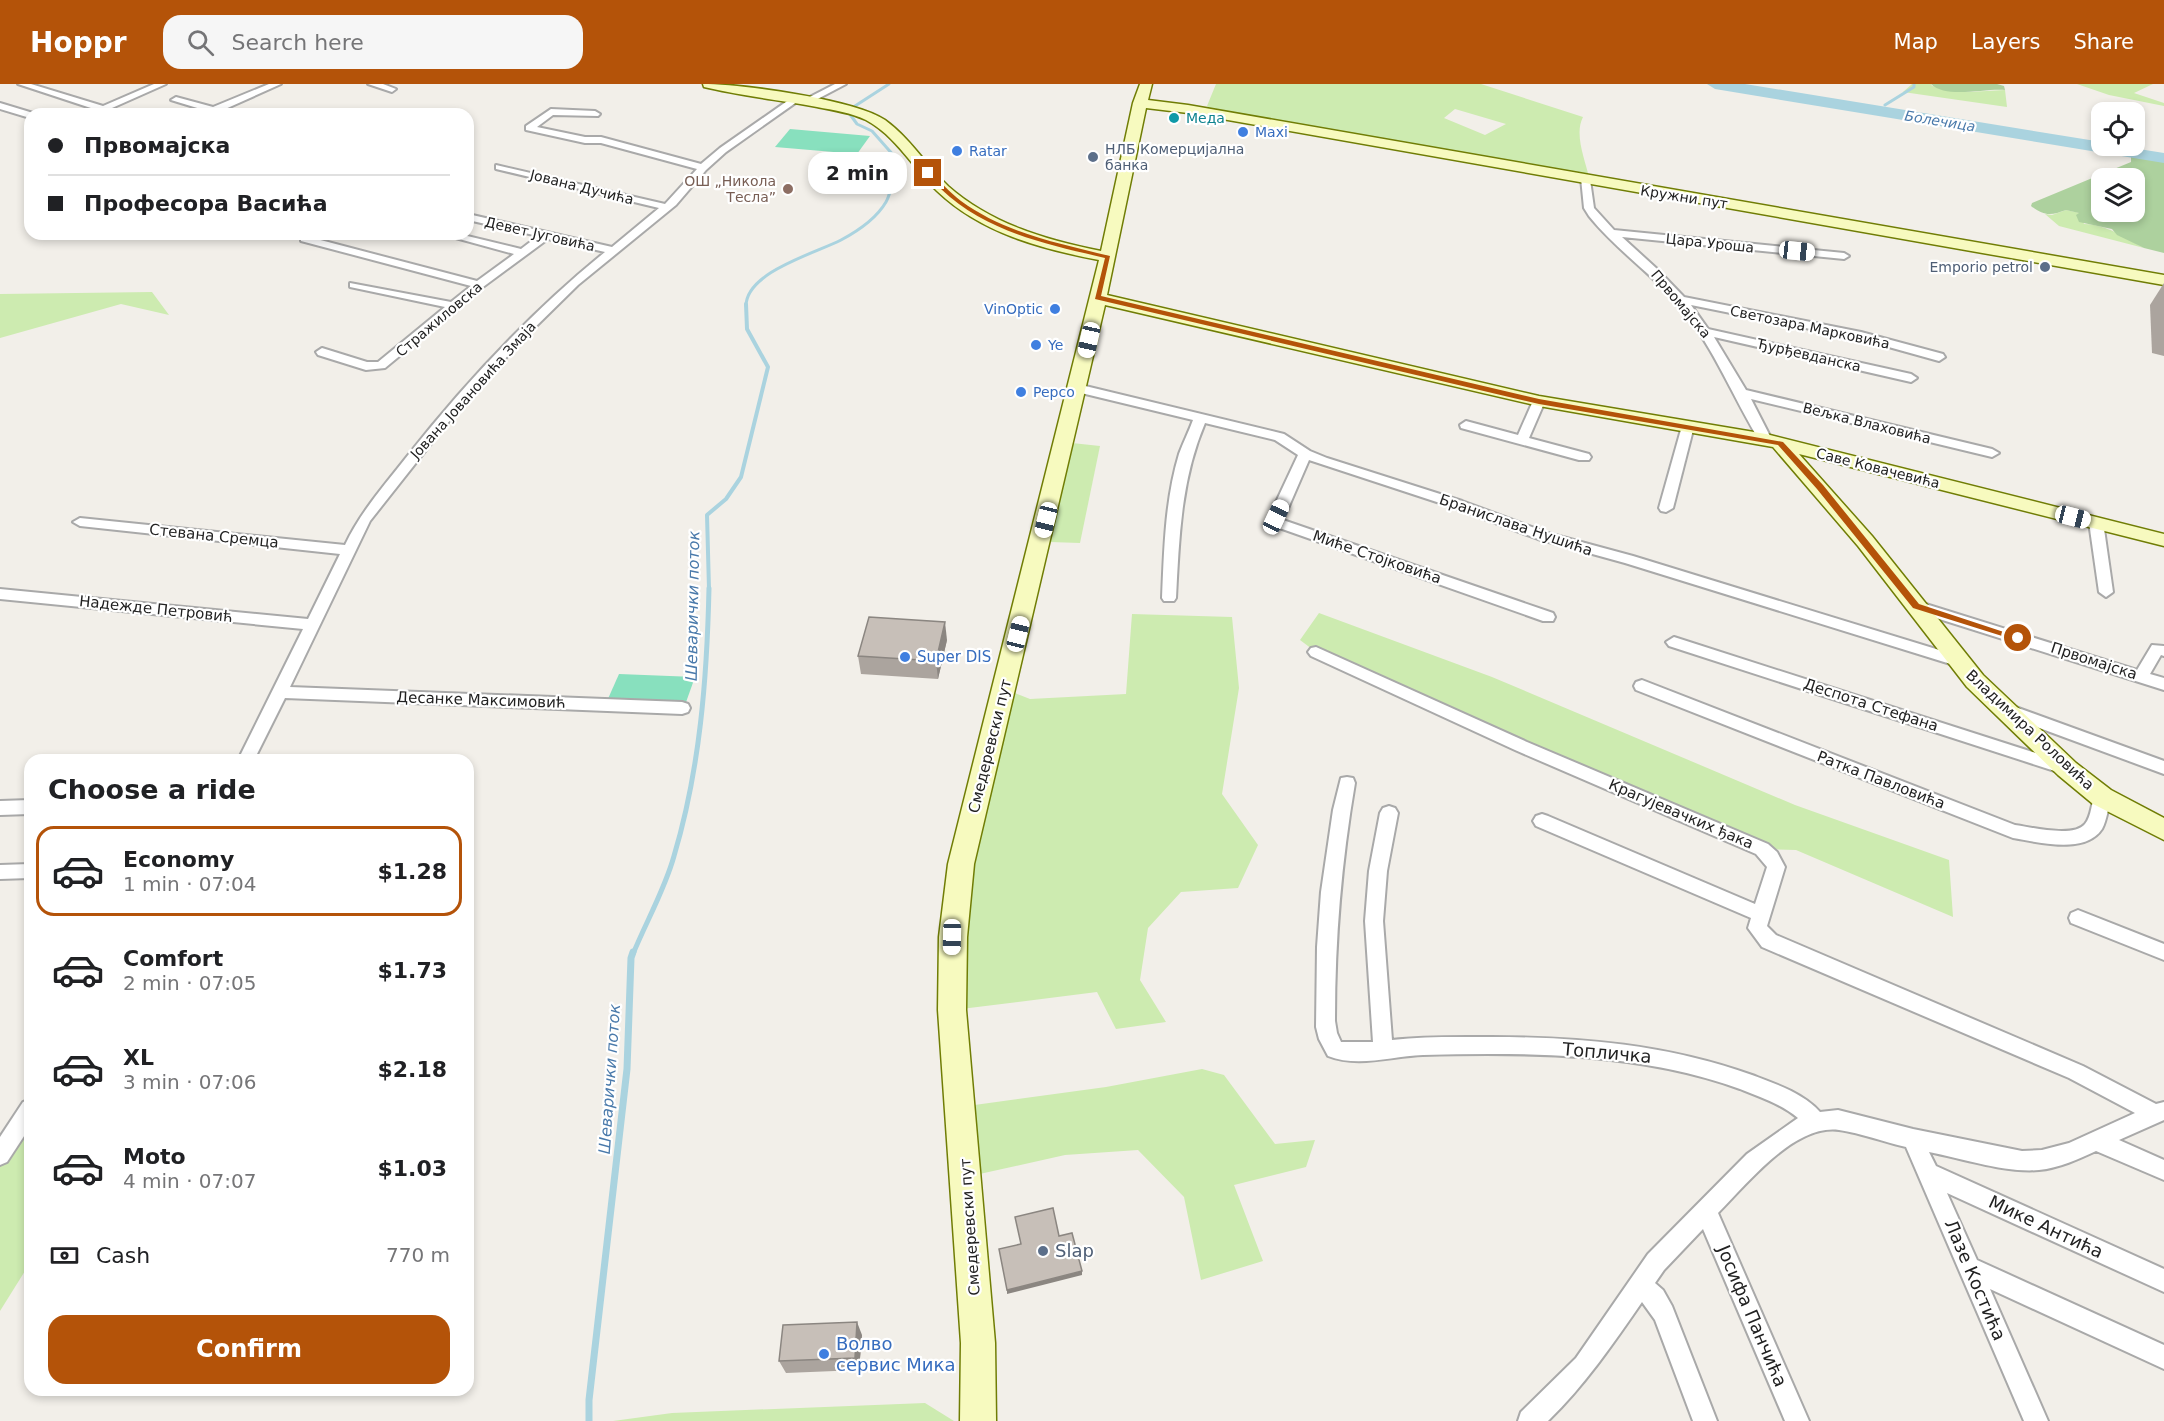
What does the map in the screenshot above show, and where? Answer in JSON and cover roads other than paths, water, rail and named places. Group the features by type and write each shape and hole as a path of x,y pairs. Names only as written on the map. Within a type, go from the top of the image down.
{"main road":[{"path":"709,84 801,100 858,113 878,122 942,187 972,212 987,221 1040,241 1108,257"},
{"name":"Кружни пут","path":"1142,97 1169,108 2164,280"},
{"name":"Смедеревски пут","path":"978,1421 977,1332 952,1011 952,937 955,905 961,864 1108,257 1142,97"},
{"path":"1135,123 1153,113 1169,108"},
{"name":"Саве Ковачевића","path":"1097,298 1539,402 1773,442 2164,540"},
{"name":"Првомајска","path":"1773,442 1820,487 1916,606"},
{"name":"Владимира Роловића","path":"1916,606 1957,661 2003,709 2067,769 2102,797 2164,830"}],"street":[{"path":"22,84 100,108"},
{"path":"105,108 162,84"},
{"path":"220,108 277,84"},
{"path":"372,84 392,89"},
{"name":"Јована Јовановића Змаја","path":"249,754 348,550 368,514 440,423 549,307 611,250 666,207 703,168 748,130 801,100 842,84"},
{"path":"176,100 207,108"},
{"path":"84,108 91,105"},
{"path":"0,106 24,113"},
{"path":"595,114 551,112 529,128 585,140 601,140 703,168"},
{"name":"Јована Дучића","path":"499,167 666,207"},
{"name":"Првомајска","path":"1585,180 1589,208 1594,216 1655,272 1681,300 1726,362 1742,393 1773,442"},
{"name":"Девет Југовића","path":"474,218 611,250"},
{"name":"Цара Уроша","path":"1611,233 1844,256"},
{"name":"Стражиловска","path":"322,352 366,366 381,365 479,285 545,236"},
{"path":"308,240 479,285"},
{"path":"471,240 521,252"},
{"path":"354,285 454,306"},
{"name":"Светозара Марковића","path":"1681,300 1861,336 1939,357"},
{"name":"Ђурђевданска","path":"1706,332 1911,378"},
{"name":"Бранислава Нушића","path":"1077,388 1279,437 1305,454 1458,504 1552,539 1628,559 1957,661"},
{"name":"Вељка Влаховића","path":"1742,393 1992,453"},
{"path":"1522,440 1539,402"},
{"path":"1169,598 1171,537 1186,454 1201,417"},
{"path":"1466,425 1584,457"},
{"path":"1666,508 1688,426"},
{"name":"Миће Стојковића","path":"1305,454 1276,517 1276,522 1548,618"},
{"name":"Стевана Сремца","path":"80,522 348,550"},
{"path":"2096,522 2106,592"},
{"name":"Надежде Петровић","path":"0,594 312,625"},
{"name":"Првомајска","path":"1916,606 2164,684"},
{"name":"Деспота Стефана","path":"1674,642 2067,769"},
{"path":"2141,676 2157,649 2164,651"},
{"name":"Крагујевачких ђака","path":"1316,652 1521,746 1762,849 1771,857 1776,867 1760,914"},
{"name":"Ратка Павловића","path":"1642,686 2013,831 2062,838 2079,836 2090,831 2095,825 2102,797"},
{"name":"Десанке Максимовић","path":"280,692 682,708"},
{"path":"2003,709 2164,768"},
{"name":"Топличка","path":"1347,783 1334,854 1324,964 1327,1038 1335,1050 1417,1046 1525,1047 1664,1058 1738,1078 1799,1106 1815,1122"},
{"path":"0,808 24,807"},
{"path":"1383,1049 1374,921 1378,871 1389,813"},
{"path":"1542,821 1760,914 1757,928 1769,941 2076,1071 2159,1112"},
{"path":"0,872 24,871"},
{"path":"2078,918 2164,952"},
{"path":"1530,1421 1584,1366 1656,1262 1754,1161 1799,1127 1815,1122 1838,1120 1913,1139 2022,1161 2042,1160 2071,1152 2159,1112"},
{"path":"0,1155 24,1118"},
{"name":"Лазе Костића","path":"1913,1139 2036,1421"},
{"path":"2095,1140 2164,1170"},
{"name":"Мике Антића","path":"1929,1174 2164,1281"},
{"name":"Јосифа Панчића","path":"1706,1211 1797,1421"},
{"path":"1971,1269 2164,1357"},
{"path":"1641,1286 1655,1298 1664,1314 1705,1421"}],"waterway":[{"name":"Шеварички поток","path":"855,106 889,84"},
{"name":"Болечица","path":"1715,84 2164,158"},
{"path":"1885,105 1914,87 1914,84"},
{"name":"Шеварички поток","path":"746,306 749,294 757,283 769,274 854,233 872,219 886,202 895,157 872,131 857,124 849,113"},
{"name":"Шеварички поток","path":"709,588 707,515 726,499 741,477 768,367 747,329 746,306"},
{"name":"Шеварички поток","path":"633,954 670,868 690,790 704,689 709,588"},
{"name":"Шеварички поток","path":"589,1421 589,1400 627,1069 633,952"}],"place":[{"name":"Меда","path":"1174,118"},
{"name":"Maxi","path":"1243,132"},
{"name":"Ratar","path":"957,151"},
{"name":"НЛБ Комерцијална банка","path":"1093,157"},
{"name":"ОШ „Никола Тесла”","path":"788,189"},
{"name":"Emporio petrol","path":"2045,267"},
{"name":"VinOptic","path":"1055,309"},
{"name":"Ye","path":"1036,345"},
{"name":"Pepco","path":"1021,392"},
{"name":"Super DIS","path":"905,657"},
{"name":"Slap","path":"1043,1251"},
{"name":"Волво сервис Мика","path":"824,1354"}]}
